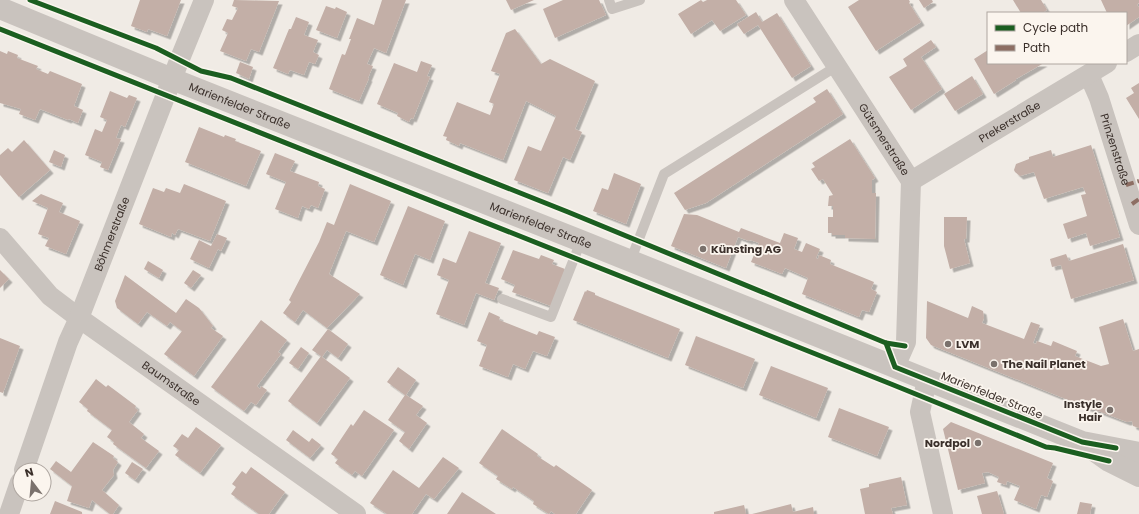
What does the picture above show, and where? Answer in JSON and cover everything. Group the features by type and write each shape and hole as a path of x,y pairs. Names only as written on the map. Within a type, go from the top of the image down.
{"street":[{"name":"Böhmerstraße","path":"27,462 68,342 79,318 204,0"},
{"name":"Gütsmerstraße","path":"794,0 911,181 906,342 895,367"},
{"name":"Marienfelder Straße","path":"0,8 172,79 1082,442 1139,453"},
{"path":"1127,51 1139,44"},
{"name":"Prekerstraße","path":"911,181 1105,64"},
{"name":"Prinzenstraße","path":"1088,74 1099,98 1139,225"},
{"name":"Baumstraße","path":"0,238 50,296 356,514"},
{"path":"927,380 920,412 943,514"},
{"name":"Marienfelder Straße","path":"1082,442 1109,461 1139,476"},
{"path":"9,514 13,502"}],"lane":[{"path":"608,0 612,9 640,0"},
{"path":"630,262 664,174 837,66"},
{"path":"502,299 551,317 581,241"}],"building":[{"path":"140,0 181,0 167,36 148,29 147,32 131,26"},
{"path":"234,0 279,1 259,52 251,49 246,61 220,51 228,33 222,30 227,19 232,20 238,8 232,6"},
{"path":"382,0 406,0 386,53 374,48 367,64 373,66 359,101 329,89 342,54 345,55 357,18 374,25"},
{"path":"506,0 534,0 511,10"},
{"path":"563,0 599,0 606,15 555,38 543,9"},
{"path":"701,0 703,2 707,0 736,0 746,15 720,31 712,20 691,34 678,14"},
{"path":"859,0 909,0 909,3 921,22 876,51 848,7"},
{"path":"919,0 932,0 933,2 924,8"},
{"path":"1013,0 1041,0 1047,10 1044,12 1020,12"},
{"path":"1101,0 1139,0 1137,5 1139,7 1139,17 1127,25 1127,12 1107,12"},
{"path":"326,6 335,9 336,7 347,12 337,38 316,30"},
{"path":"756,12 762,22 777,13 811,66 792,78 758,25 744,34 737,24"},
{"path":"296,17 309,22 304,35 318,40 313,52 319,55 315,64 309,62 304,75 290,70 288,74 273,68 289,29 291,29"},
{"path":"515,29 541,64 550,59 595,81 575,129 582,132 570,160 563,157 548,193 514,180 528,146 541,151 556,116 526,101 503,160 460,143 459,146 446,140 447,137 443,136 457,102 490,115 494,104 489,102 500,74 491,71 506,33"},
{"path":"931,40 936,47 921,57 942,89 911,110 889,77 907,66 903,59"},
{"path":"0,51 7,54 8,51 18,55 17,58 38,66 36,69 48,74 50,71 82,84 74,106 83,110 78,123 40,109 35,120 19,114 21,109 0,103"},
{"path":"987,51 987,64 1042,64 994,94 974,59"},
{"path":"421,61 432,65 427,76 430,77 413,119 411,118 409,122 397,116 398,113 377,104 394,63 417,72"},
{"path":"240,62 253,67 249,79 236,73"},
{"path":"972,76 983,94 955,111 944,94"},
{"path":"1139,83 1139,119 1126,98 1134,93 1131,88"},
{"path":"827,89 843,114 706,203 685,210 674,193 816,102 813,98"},
{"path":"110,91 127,98 129,95 137,98 125,127 121,125 116,138 121,139 108,170 100,167 102,162 85,155 95,129 102,132 107,120 100,117"},
{"path":"199,127 224,137 225,135 236,139 235,141 261,151 246,186 185,162"},
{"path":"850,139 875,178 872,180 872,193 876,193 875,239 845,238 845,235 832,235 832,233 828,233 828,217 833,217 833,206 828,206 829,196 833,195 823,179 819,181 811,169 815,167 812,163"},
{"path":"24,140 50,170 19,197 0,175 0,155 8,148 12,152"},
{"path":"1091,145 1120,237 1090,246 1086,233 1068,239 1063,224 1087,216 1081,195 1086,194 1083,187 1044,199 1034,172 1020,176 1014,170 1016,164 1029,159 1029,157 1051,150 1053,157"},
{"path":"54,150 65,155 61,167 49,162"},
{"path":"275,153 295,161 290,171 319,182 318,186 325,189 318,208 311,205 309,209 302,206 298,218 275,209 286,182 266,174"},
{"path":"614,173 641,184 626,224 593,211 602,188 608,190"},
{"path":"184,184 226,201 210,241 178,229 175,235 172,233 171,237 139,224 153,188 164,192 166,188 180,193"},
{"path":"350,184 391,201 374,242 346,231 329,274 360,294 327,328 303,310 295,322 283,313 291,302 289,300 319,242 327,222 334,225"},
{"path":"41,194 63,203 59,212 80,221 66,254 45,246 49,238 38,234 48,208 32,201"},
{"path":"408,206 445,221 430,260 415,254 403,285 380,275"},
{"path":"684,214 697,215 739,232 741,228 780,243 784,233 798,238 794,249 802,252 806,243 820,249 816,258 818,259 819,255 831,260 830,264 874,282 871,289 877,292 869,312 862,310 859,317 802,294 808,278 785,268 782,274 751,262 759,243 750,240 749,241 738,237 726,268 671,246"},
{"path":"944,217 967,217 966,239 964,239 970,263 950,269 944,246"},
{"path":"469,231 501,243 485,283 499,288 494,300 476,293 464,325 436,314 449,280 437,275 443,258 456,263"},
{"path":"217,234 227,238 221,251 218,249 209,268 190,259 199,240 211,246"},
{"path":"1123,244 1134,280 1071,299 1061,265 1052,267 1050,259 1066,254 1069,261"},
{"path":"513,250 539,259 541,255 554,260 552,264 565,269 551,306 512,292 515,285 501,279"},
{"path":"148,261 163,270 159,278 144,269"},
{"path":"0,270 9,279 0,288"},
{"path":"193,270 201,275 191,288 184,283"},
{"path":"125,275 176,313 186,299 199,308 213,326 211,328 223,336 194,376 164,354 182,331 170,322 167,326 147,312 138,324 117,308 115,301"},
{"path":"587,290 595,293 595,295 680,329 668,358 573,320 585,291 586,292"},
{"path":"927,301 968,318 972,306 983,311 984,318 982,323 1024,339 1031,322 1040,325 1033,343 1036,344 1037,341 1051,346 1053,341 1077,351 1075,356 1101,366 1109,364 1099,327 1123,319 1133,351 1139,349 1139,428 1133,426 1132,421 1127,422 1093,410 931,345 926,338"},
{"path":"489,312 500,317 499,320 537,335 539,331 555,337 547,356 533,351 525,369 513,364 508,377 479,366 487,345 477,341"},
{"path":"261,320 287,340 278,352 281,354 257,386 260,389 261,386 267,390 256,405 251,402 244,411 211,387"},
{"path":"328,329 348,344 338,358 327,350 322,357 350,378 317,423 288,401 321,356 312,350"},
{"path":"696,336 755,359 743,388 685,365"},
{"path":"0,338 20,346 3,393 0,392"},
{"path":"301,347 309,353 298,369 289,363"},
{"path":"771,366 828,388 816,418 759,395"},
{"path":"398,367 416,380 406,395 423,406 416,415 427,423 409,449 399,441 405,432 388,420 405,395 387,382"},
{"path":"96,379 106,387 108,385 136,406 135,408 138,410 129,422 144,434 141,438 159,451 146,468 113,444 114,442 107,437 112,430 87,411 88,409 79,402"},
{"path":"839,408 889,427 877,456 828,437"},
{"path":"364,410 394,430 362,476 355,471 352,475 335,463 338,459 331,454 351,424 353,426"},
{"path":"951,422 1053,463 1047,478 1053,481 1047,497 1041,495 1036,509 1014,500 1020,486 1007,481 1006,485 997,482 999,477 988,472 982,473 985,483 958,490 943,429"},
{"path":"196,427 221,445 200,473 175,455 179,450 173,446 182,434 188,438"},
{"path":"502,429 538,454 537,456 554,467 556,465 592,490 576,514 555,514 551,511 549,514 533,504 534,501 513,487 512,489 496,479 498,476 479,463"},
{"path":"293,430 309,442 312,438 321,445 310,458 286,440"},
{"path":"93,442 114,456 113,458 118,462 113,470 114,475 102,490 119,505 113,514 110,514 92,500 89,508 67,501 72,486 52,471 52,466 56,461 71,472"},
{"path":"443,457 459,468 434,499 426,494 412,514 387,514 370,503 393,470 419,488"},
{"path":"132,462 143,469 135,480 125,473"},
{"path":"251,467 285,492 269,514 259,514 231,494 236,487 232,484 242,471 246,474"},
{"path":"901,477 907,505 891,508 893,514 865,514 860,489 869,487 869,484"},
{"path":"997,491 1004,514 982,514 977,496"},
{"path":"462,492 496,514 447,514"},
{"path":"55,501 82,512 82,514 50,514"},
{"path":"1080,502 1092,504 1090,514 1077,514"},
{"path":"791,504 793,512 813,507 814,514 752,514"},
{"path":"744,505 746,514 714,514 714,512"}],"marked path":[{"path":"1126,185 1139,181"},
{"path":"1132,204 1139,199"}],"cycle path":[{"path":"30,0 156,48 201,71 231,78 568,212 886,343 905,346"},
{"path":"0,29 1046,447 1109,461"},
{"path":"886,343 895,367 1082,442 1116,448"}],"place":[{"name":"Künsting AG","path":"703,249"},
{"name":"LVM","path":"948,344"},
{"name":"The Nail Planet","path":"994,364"},
{"name":"Instyle Hair","path":"1110,410"},
{"name":"Nordpol","path":"978,443"}]}
